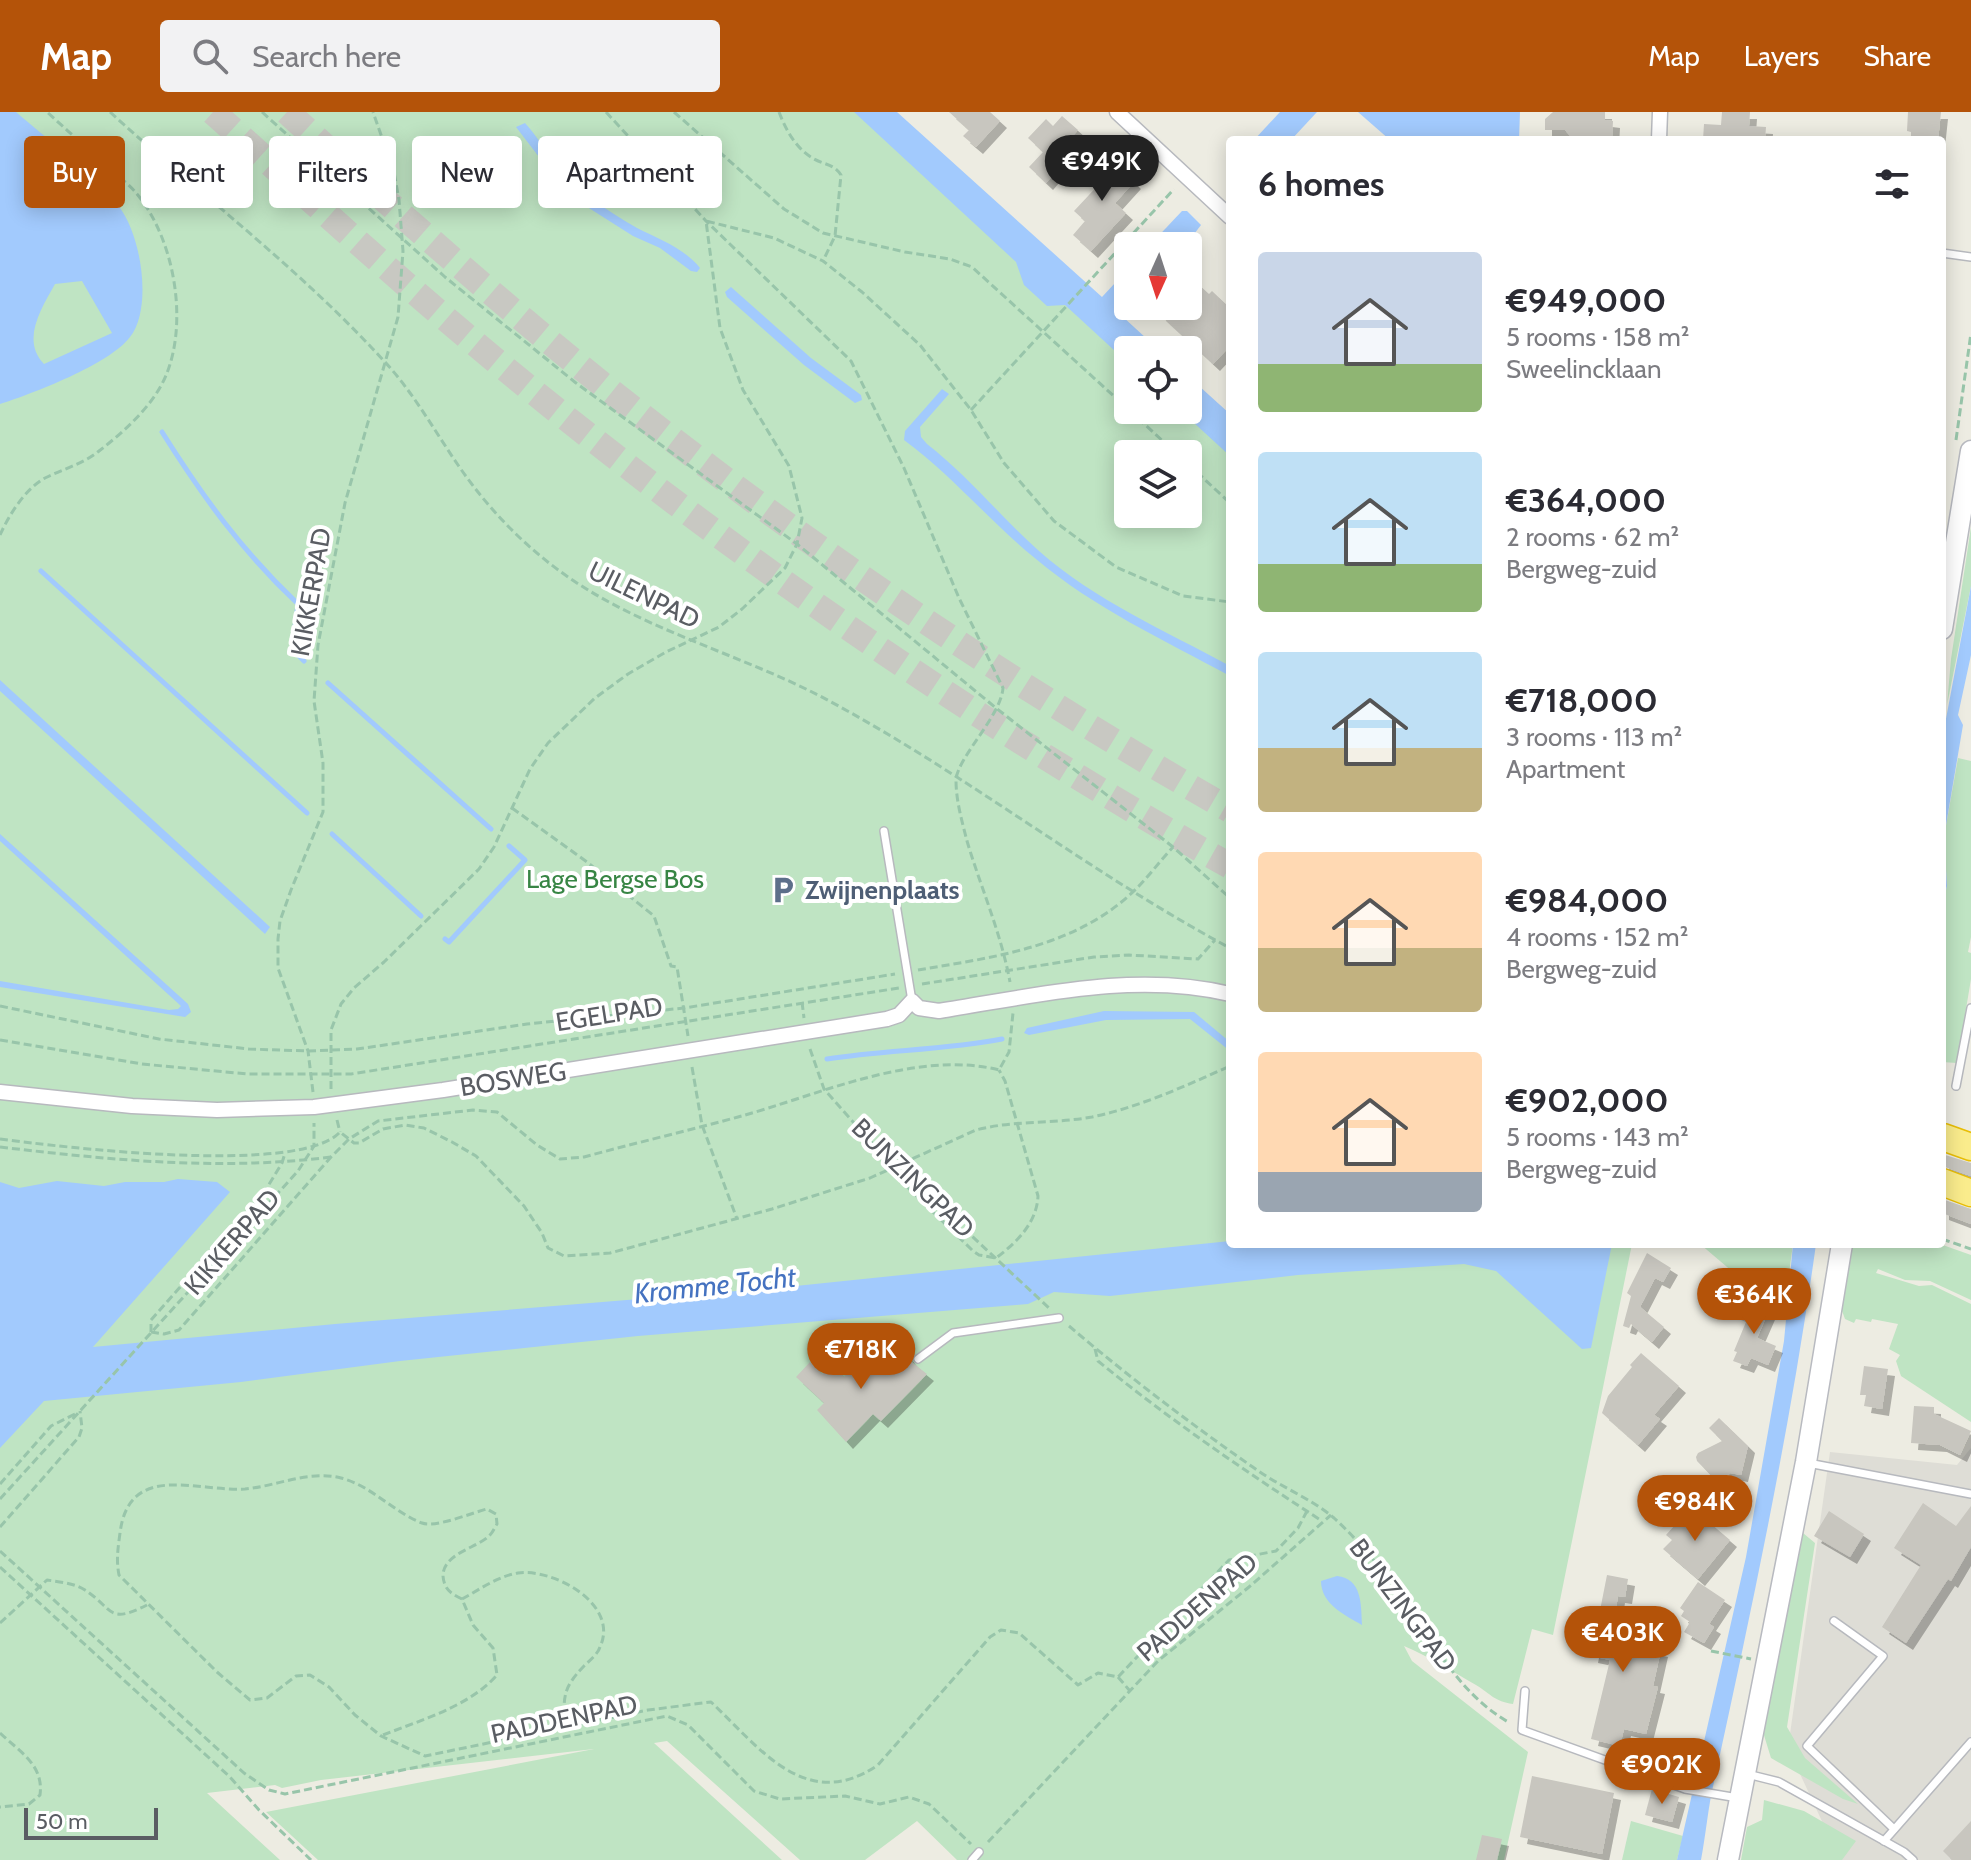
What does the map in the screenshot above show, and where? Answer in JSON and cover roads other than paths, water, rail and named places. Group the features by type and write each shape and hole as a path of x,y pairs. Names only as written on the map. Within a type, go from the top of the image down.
{"highway":[{"path":"1946,1138 1971,1147"},
{"path":"1946,1184 1971,1193"}],"street":[{"path":"1117,112 1226,213"},
{"path":"1659,136 1660,112"},
{"path":"1946,595 1963,448"},
{"path":"911,994 919,1008 928,1011 1136,984 1163,984 1226,993"},
{"name":"BOSWEG","path":"0,1092 132,1106 217,1110 314,1107 474,1086 887,1019 899,1015 911,994"},
{"path":"1728,1860 1806,1462 1841,1248"}],"lane":[{"path":"1946,254 1971,257"},
{"path":"884,831 911,994"},
{"path":"1956,1086 1971,1008"},
{"path":"918,1359 953,1333 1059,1318"},
{"path":"1806,1462 1971,1494"},
{"path":"1834,1621 1883,1656 1807,1746 1894,1829"},
{"path":"1525,1691 1522,1730 1685,1789 1740,1799"},
{"path":"1884,1841 1971,1742"},
{"path":"1745,1774 1779,1782 1913,1860"},
{"path":"972,1860 979,1852"}],"water":[{"path":"0,112 16,112 44,136 24,136 24,208 120,208 134,236 142,272 141,309 130,337 89,367 0,404","holes":["82,281 112,333 44,364 34,345 36,324 44,304 55,284"]},
{"path":"854,112 897,112 1102,297 1114,284 1114,320 1126,320 1144,336 1114,336 1114,350 1065,305 1047,306 1024,285 1016,262"},
{"path":"1280,112 1317,112 1295,136 1258,136"},
{"path":"1358,112 1520,112 1519,136 1385,136"},
{"path":"525,123 538,140 538,156 516,127"},
{"path":"589,208 605,208 679,249 700,268 697,272 691,271 660,248 633,236"},
{"path":"1182,211 1187,211 1201,225 1196,232 1162,232"},
{"path":"731,287 811,358 861,395 862,400 855,403 804,365 727,297 725,292"},
{"path":"942,389 949,394 920,427 921,437 927,444 1060,569 1131,614 1226,664 1226,674 1130,622 1058,577 904,440 905,431"},
{"path":"1202,389 1226,410 1226,452 1195,424 1202,424"},
{"path":"1971,586 1971,655 1958,715 1963,725 1946,825 1946,719"},
{"path":"0,680 270,927 265,934 0,691"},
{"path":"0,834 188,1004 191,1012 185,1017 0,987 0,981 169,1010 181,1006 0,841"},
{"path":"1104,1011 1194,1012 1226,1039 1226,1048 1190,1019 1106,1020 1029,1035 1024,1033 1027,1028"},
{"path":"178,1179 217,1182 230,1192 93,1347 786,1287 1226,1241 1226,1248 1611,1248 1591,1348 1582,1349 1496,1271 1464,1264 1298,1275 1110,1296 1054,1292 1028,1304 638,1336 400,1361 241,1382 44,1401 0,1448 0,1182 19,1188 57,1181 104,1186 125,1182"},
{"path":"1793,1248 1815,1248 1783,1447 1712,1791 1701,1860 1677,1860 1746,1557 1784,1341"},
{"path":"1337,1576 1356,1587 1362,1625 1335,1608 1325,1596 1321,1581"}],"waterway":[{"path":"162,432 224,522 298,604 292,649 304,661"},
{"path":"41,571 307,813"},
{"path":"328,683 491,829"},
{"path":"332,834 421,916"},
{"path":"445,939 449,942 525,860 509,846"},
{"path":"827,1059 1002,1039"}],"tunnel":[{"path":"213,112 468,337 635,472 717,533 968,708 1226,864"},
{"path":"287,112 542,336 765,509 960,644 1226,808"}],"place":[{"name":"Zwijnenplaats","path":"783,890"}],"park label":[{"name":"Lage Bergse Bos","path":"615,879"}],"water label":[{"name":"Kromme Tocht","path":"715,1285"}]}
